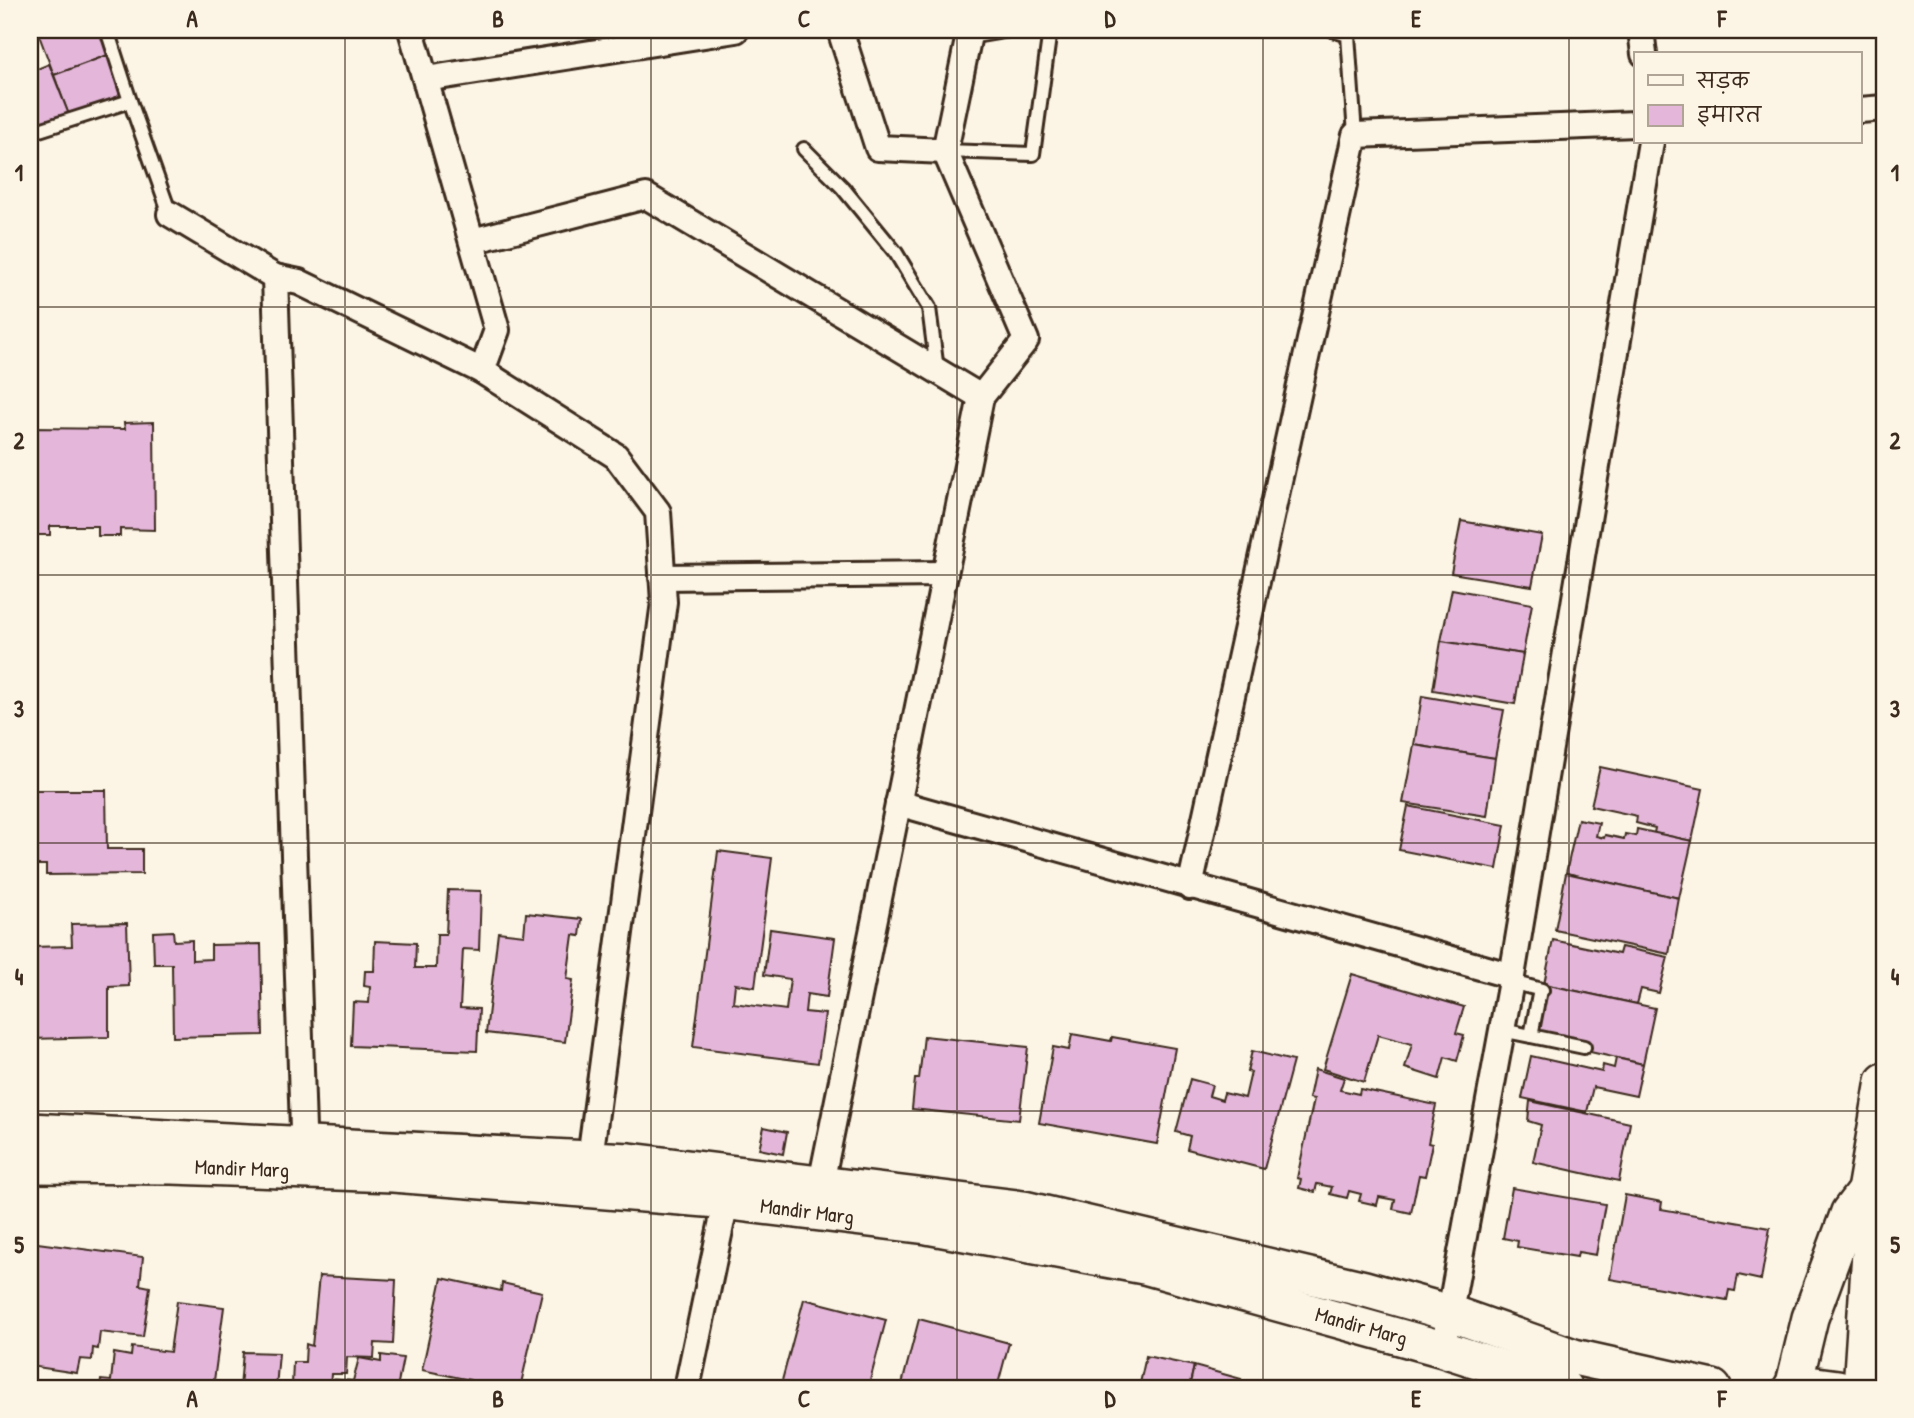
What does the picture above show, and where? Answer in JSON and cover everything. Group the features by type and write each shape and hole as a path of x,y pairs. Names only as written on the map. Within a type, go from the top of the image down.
{"main road":[{"path":"1861,1388 1872,1222 1865,1191 1884,1081"},
{"path":"30,1131 304,1158 588,1174 630,1161 729,1187 818,1198 1024,1209 1365,1289 1450,1313 1574,1357 1713,1388"},
{"name":"Mandir Marg","path":"30,1165 304,1158"},
{"path":"1838,1388 1816,1385 1792,1388 1811,1318 1840,1236 1849,1212 1865,1191"},
{"name":"Mandir Marg","path":"818,1198 927,1226 1144,1266 1443,1349 1564,1388"}],"street":[{"path":"411,30 497,330 482,372"},
{"path":"426,79 736,30"},
{"path":"840,30 878,148 946,151"},
{"path":"1641,30 1644,52"},
{"path":"818,1198 981,397 1026,340 946,151 969,33"},
{"path":"1862,110 1884,108"},
{"path":"1190,887 1354,135 1634,124"},
{"path":"1443,1349 1511,979 1651,144"},
{"path":"472,241 646,196 981,397"},
{"path":"170,214 275,277 299,282 482,372 616,456 658,512 664,602 588,1174"},
{"path":"275,277 304,1158"},
{"path":"662,577 945,574"},
{"path":"898,803 1511,979"},
{"path":"687,1388 729,1187"}],"lane":[{"path":"107,30 170,214"},
{"path":"969,33 1010,30"},
{"path":"946,151 1033,154 1050,30"},
{"path":"1332,30 1348,35 1354,135"},
{"path":"30,133 130,101"},
{"path":"804,149 842,187 896,253 929,308 937,371"},
{"path":"1511,979 1541,993 1531,1036"},
{"path":"1502,1030 1584,1047"}],"building":[{"path":"37,30 99,30 108,55 54,75"},
{"path":"108,55 125,94 69,115 54,75"},
{"path":"49,64 69,115 30,127 30,72"},
{"path":"154,422 155,530 120,529 120,536 98,536 98,526 50,526 50,535 30,535 30,428 125,429 124,423"},
{"path":"1461,521 1542,535 1532,586 1451,573"},
{"path":"1452,589 1532,604 1523,654 1441,641"},
{"path":"1441,641 1523,654 1515,704 1433,690"},
{"path":"1422,696 1504,710 1495,758 1414,745"},
{"path":"1414,745 1495,758 1487,816 1403,803"},
{"path":"1600,767 1703,789 1692,841 1654,833 1655,828 1636,823 1637,816 1591,806"},
{"path":"30,790 106,790 107,849 142,849 142,874 46,875 46,865 30,865"},
{"path":"1408,806 1505,825 1497,869 1399,850"},
{"path":"1578,819 1599,823 1596,836 1604,838 1605,835 1624,839 1625,834 1636,836 1637,829 1692,841 1679,898 1566,873"},
{"path":"718,851 772,858 755,987 735,984 733,1003 786,1010 790,979 764,975 770,929 835,938 827,997 807,994 805,1012 825,1014 818,1063 693,1047"},
{"path":"1566,873 1679,898 1669,954 1555,930"},
{"path":"448,890 481,891 479,950 463,949 460,1008 479,1009 477,1051 351,1046 353,1002 369,1003 370,987 364,986 365,971 374,971 375,941 416,943 415,968 436,968 437,934 446,934"},
{"path":"526,913 582,919 580,936 573,935 567,979 573,980 565,1042 486,1033 498,932 524,935"},
{"path":"127,923 129,986 109,987 109,1037 30,1039 30,947 72,946 71,924"},
{"path":"173,931 174,941 192,940 192,960 211,959 211,945 261,944 263,1035 173,1037 172,964 154,964 153,932"},
{"path":"1553,940 1619,954 1621,947 1668,957 1659,993 1641,989 1637,1004 1544,984"},
{"path":"1352,974 1464,1007 1456,1033 1464,1035 1457,1061 1445,1057 1439,1079 1405,1068 1412,1044 1378,1035 1364,1082 1323,1069"},
{"path":"1544,984 1655,1008 1643,1064 1586,1051 1534,1034"},
{"path":"1072,1034 1111,1041 1112,1037 1175,1048 1157,1144 1039,1123 1053,1047 1069,1050"},
{"path":"924,1036 1028,1047 1019,1120 912,1109"},
{"path":"1252,1051 1293,1061 1264,1169 1187,1149 1190,1136 1176,1132 1190,1079 1212,1085 1209,1096 1222,1100 1224,1093 1245,1098 1251,1072 1247,1071"},
{"path":"1531,1056 1602,1072 1603,1065 1614,1068 1616,1058 1643,1064 1636,1096 1593,1087 1587,1112 1522,1098"},
{"path":"1315,1069 1344,1078 1340,1090 1359,1094 1360,1089 1436,1105 1425,1176 1419,1175 1411,1213 1393,1209 1395,1200 1379,1197 1377,1205 1359,1201 1361,1194 1349,1191 1347,1198 1330,1194 1332,1187 1317,1184 1315,1192 1299,1188 1301,1179 1297,1178 1314,1099 1309,1098"},
{"path":"1530,1101 1630,1123 1619,1181 1533,1162 1541,1125 1528,1121"},
{"path":"764,1127 787,1132 783,1154 759,1149"},
{"path":"1512,1188 1605,1204 1596,1255 1578,1252 1577,1257 1517,1247 1518,1241 1503,1238"},
{"path":"1625,1195 1662,1202 1661,1209 1770,1228 1761,1280 1738,1275 1735,1291 1729,1290 1727,1300 1610,1279"},
{"path":"30,1242 143,1257 140,1285 150,1287 143,1337 100,1332 98,1349 93,1348 92,1360 80,1359 77,1373 30,1366"},
{"path":"319,1276 396,1280 393,1344 375,1343 374,1358 347,1357 346,1374 331,1374 330,1387 292,1386 293,1362 305,1362 306,1344 312,1346"},
{"path":"442,1278 501,1291 502,1283 542,1292 520,1388 468,1388 470,1380 422,1370"},
{"path":"804,1299 886,1320 868,1388 780,1388"},
{"path":"177,1301 224,1307 213,1388 100,1388 101,1380 111,1381 114,1353 131,1356 132,1347 170,1352"},
{"path":"919,1319 1009,1343 997,1388 901,1388"},
{"path":"243,1352 279,1353 276,1388 240,1388"},
{"path":"381,1355 403,1358 397,1388 284,1388 284,1385 330,1387 330,1379 353,1381 359,1358 381,1362"},
{"path":"1146,1356 1194,1366 1189,1388 1139,1388"},
{"path":"1194,1366 1241,1379 1238,1388 1189,1388"}]}
